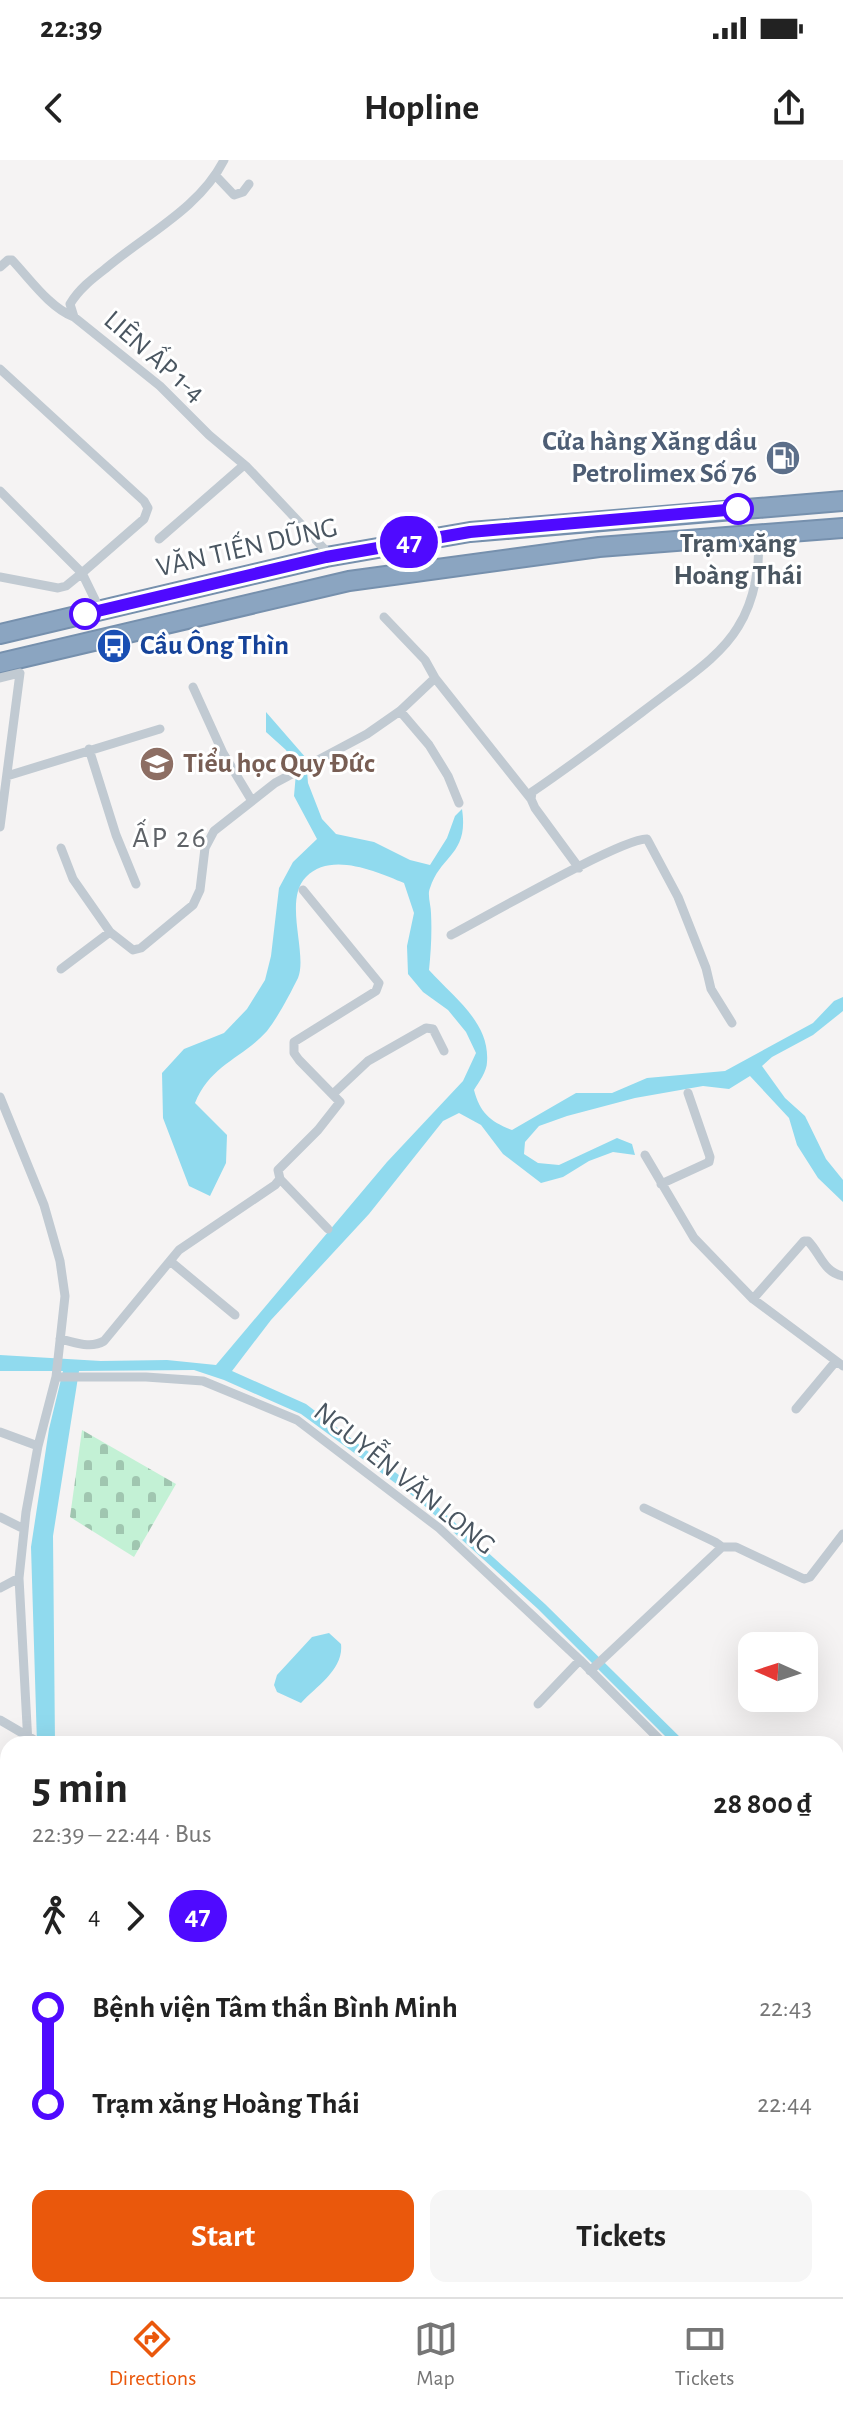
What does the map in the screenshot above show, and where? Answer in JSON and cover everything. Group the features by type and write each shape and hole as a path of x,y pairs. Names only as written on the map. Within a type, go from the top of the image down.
{"highway":[{"name":"VĂN TIẾN DŨNG","path":"0,634 331,556 470,532 843,501"},
{"name":"VĂN TIẾN DŨNG","path":"0,663 343,582 599,547 758,532 843,528"}],"street":[{"name":"LIÊN ẤP 1-4","path":"224,160 216,176 190,203 86,285 70,304 74,317 160,386 244,465 331,556"},
{"path":"216,176 234,195 243,192 249,184"},
{"path":"0,267 12,260 66,314 74,317"},
{"path":"0,369 148,508 144,519 66,586 58,588 0,577"},
{"path":"159,539 244,465"},
{"path":"0,491 82,573 100,610"},
{"path":"531,799 532,792 696,671 729,640 739,627 749,602 760,558 758,532"},
{"path":"384,617 425,660 435,678 531,799 579,868"},
{"path":"0,678 20,673 0,827"},
{"path":"61,848 73,879 110,932 133,950 141,948 186,913 200,890 205,848 214,831 288,776 367,734 400,711 435,678"},
{"path":"193,687 223,753 252,801"},
{"path":"400,711 429,745 448,776 459,803"},
{"path":"7,776 160,729"},
{"path":"89,749 116,835 136,884"},
{"path":"451,935 639,839 649,841 678,897 711,989 732,1023"},
{"path":"303,890 379,983 376,991 294,1042 294,1053 299,1060 340,1102 318,1130 278,1170 280,1179 328,1229"},
{"path":"61,969 110,932"},
{"path":"334,1093 368,1061 426,1028 433,1029 444,1051"},
{"path":"661,1184 703,1167 710,1160 688,1093"},
{"path":"0,1097 44,1205 60,1261 65,1296 56,1376 38,1446 19,1578 27,1736"},
{"path":"645,1155 694,1238 753,1299 840,1364 796,1409"},
{"path":"60,1339 86,1345 104,1341 179,1250 268,1191 280,1179"},
{"path":"753,1299 804,1241 813,1245 832,1272 843,1276"},
{"path":"170,1261 235,1315"},
{"name":"NGUYỄN VĂN LONG","path":"56,1376 203,1381 297,1420 439,1528 656,1736"},
{"path":"0,1432 38,1446"},
{"path":"644,1508 722,1547"},
{"path":"0,1517 24,1529"},
{"path":"590,1671 722,1547 736,1547 804,1579 810,1577 843,1534"},
{"path":"1,1586 19,1578"},
{"path":"538,1704 580,1660"},
{"path":"0,1720 22,1736"}],"green space":[{"path":"82,1430 176,1484 134,1557 70,1517"}],"water":[{"path":"266,712 306,758 308,783 322,819 336,834 374,842 410,860 430,865 447,838 455,816 462,809 462,836 429,891 429,970 468,1011 483,1035 487,1065 474,1090 483,1111 505,1127 512,1130 576,1093 612,1093 647,1078 725,1071 813,1023 834,1001 843,997 843,1011 813,1035 772,1057 762,1066 785,1098 805,1116 826,1159 843,1180 843,1202 818,1178 797,1145 789,1118 750,1076 729,1089 703,1086 635,1098 539,1126 525,1142 524,1154 538,1163 559,1165 617,1138 632,1144 635,1155 613,1152 589,1161 563,1177 541,1183 503,1154 481,1125 459,1113 443,1121 369,1214 271,1320 232,1371 306,1404 421,1492 545,1604 679,1736 665,1736 538,1609 417,1499 301,1414 194,1370 79,1371 53,1536 55,1736 37,1736 31,1547 49,1429 63,1371 0,1371 0,1355 101,1361 167,1360 216,1365 387,1162 463,1081 476,1053 466,1032 448,1010 423,992 408,974 407,946 414,913 404,883 354,866 328,865 316,869 299,887 296,899 300,955 298,978 267,1031 209,1080 195,1103 227,1135 226,1163 210,1196 189,1186 163,1118 162,1073 184,1049 224,1033 247,1009 265,980 279,888 293,862 317,839 294,796 296,773 286,750 266,732"},
{"path":"329,1633 341,1644 341,1653 328,1676 301,1703 277,1692 274,1685 277,1675 312,1637"}],"bus line":[{"name":"47","path":"85,614 326,557 470,532 738,509"}],"place":[{"name":"Cửa hàng Xăng dầu Petrolimex Số 76","path":"783,458"},
{"name":"Trạm xăng Hoàng Thái","path":"738,509"},
{"name":"Cầu Ông Thìn","path":"114,646"},
{"name":"Tiểu học Quy Đức","path":"157,764"}],"district":[{"name":"ẤP 26","path":"170,838"}]}
